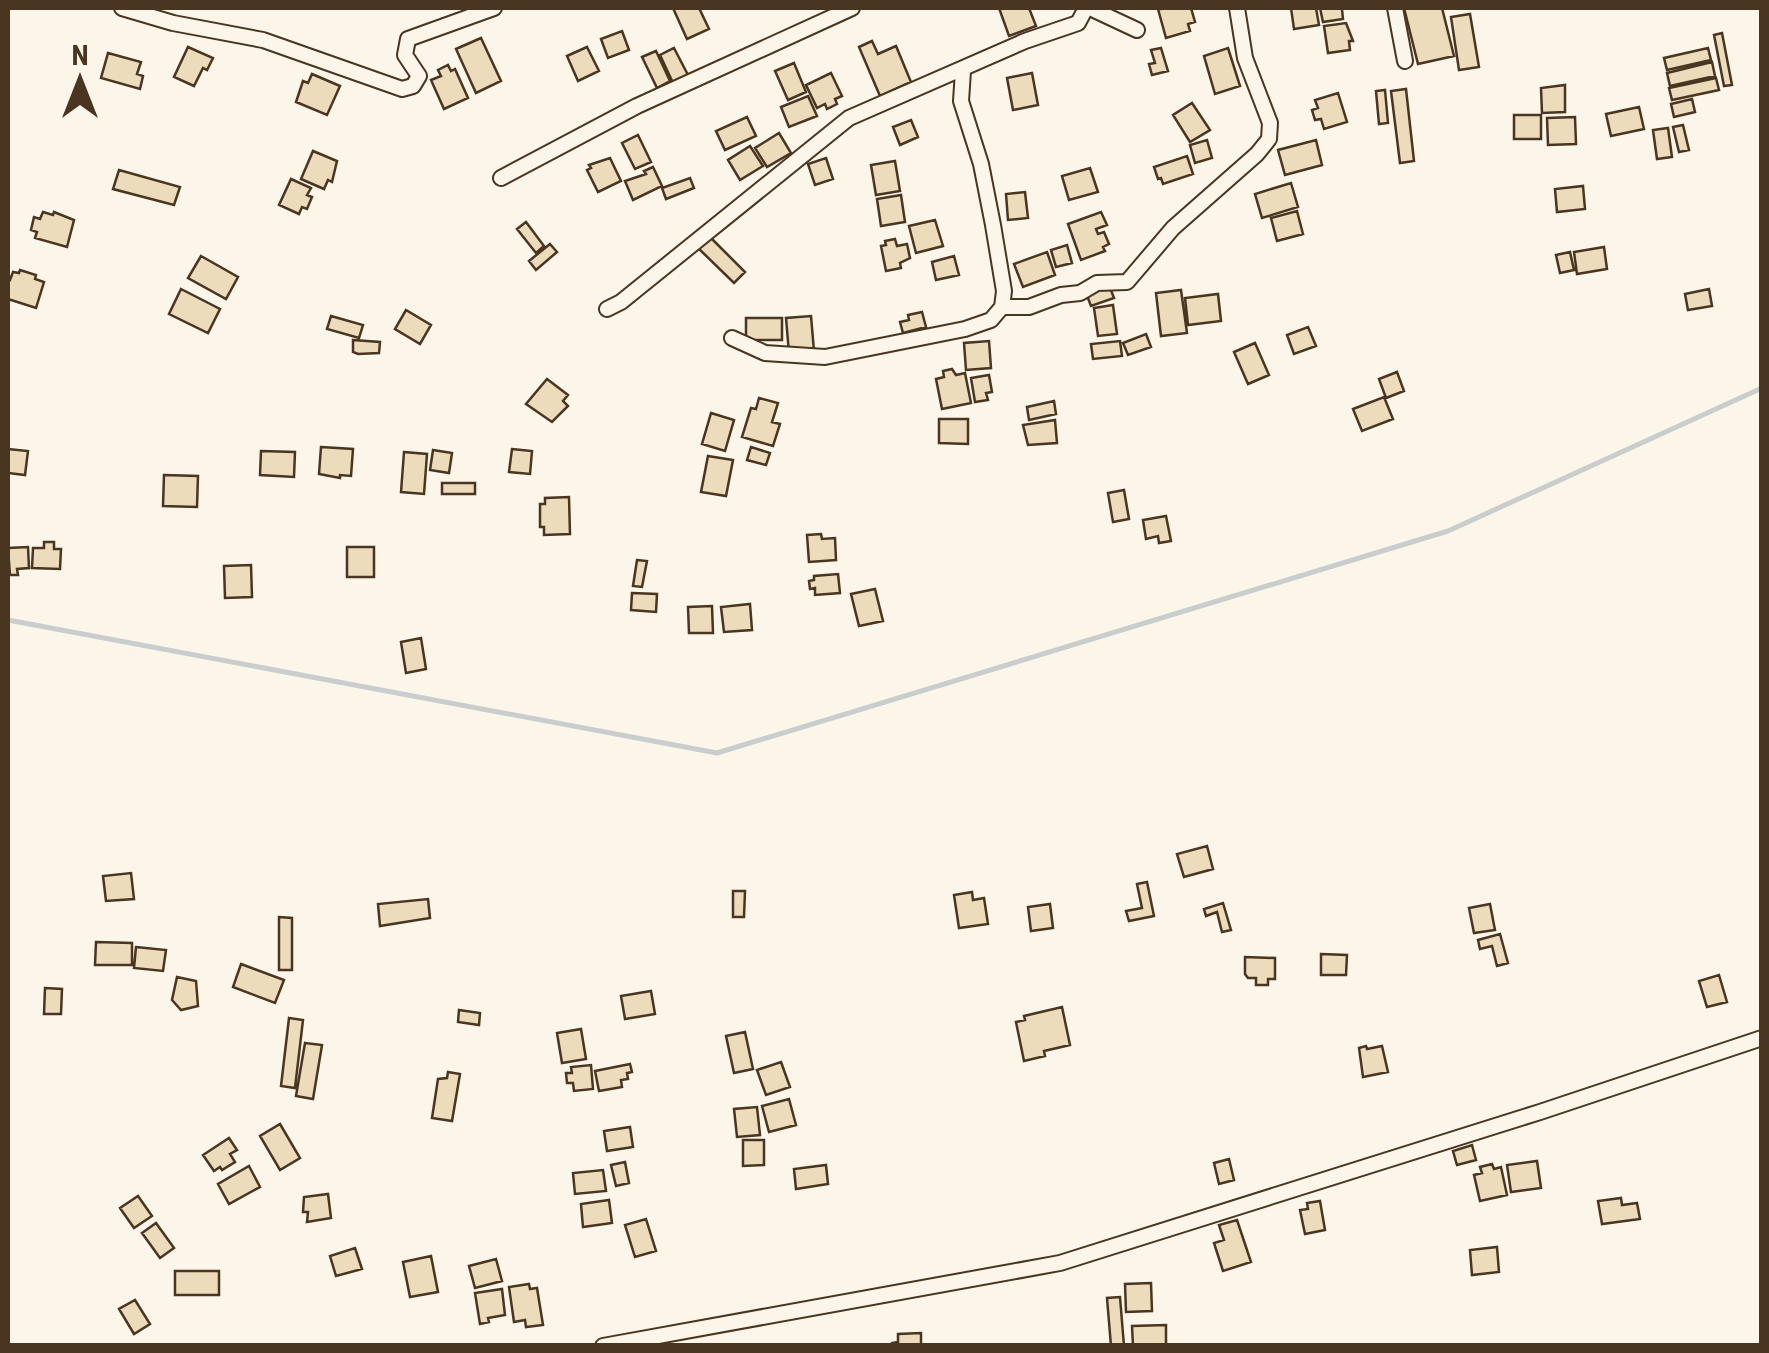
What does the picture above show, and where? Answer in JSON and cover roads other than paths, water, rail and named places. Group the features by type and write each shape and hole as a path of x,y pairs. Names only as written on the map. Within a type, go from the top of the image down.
{"street":[{"path":"122,8 173,24 263,40 402,89 413,86 418,76 405,55 408,39 494,8"},
{"path":"501,178 638,106 852,8"},
{"path":"607,308 634,292 850,118 1026,41 1078,23 1088,8 1137,30"},
{"path":"1002,307 1029,306 1080,293 1097,283 1128,282 1174,228 1269,139 1270,123 1245,58 1237,8"},
{"path":"1395,8 1405,61"},
{"path":"732,338 765,352 825,357 965,330 990,320 1002,307 1004,291 993,224 961,101 963,71"},
{"path":"602,1346 1060,1264 1762,1038"}],"waterway":[{"path":"8,620 717,753 1448,531 1762,388"}]}
